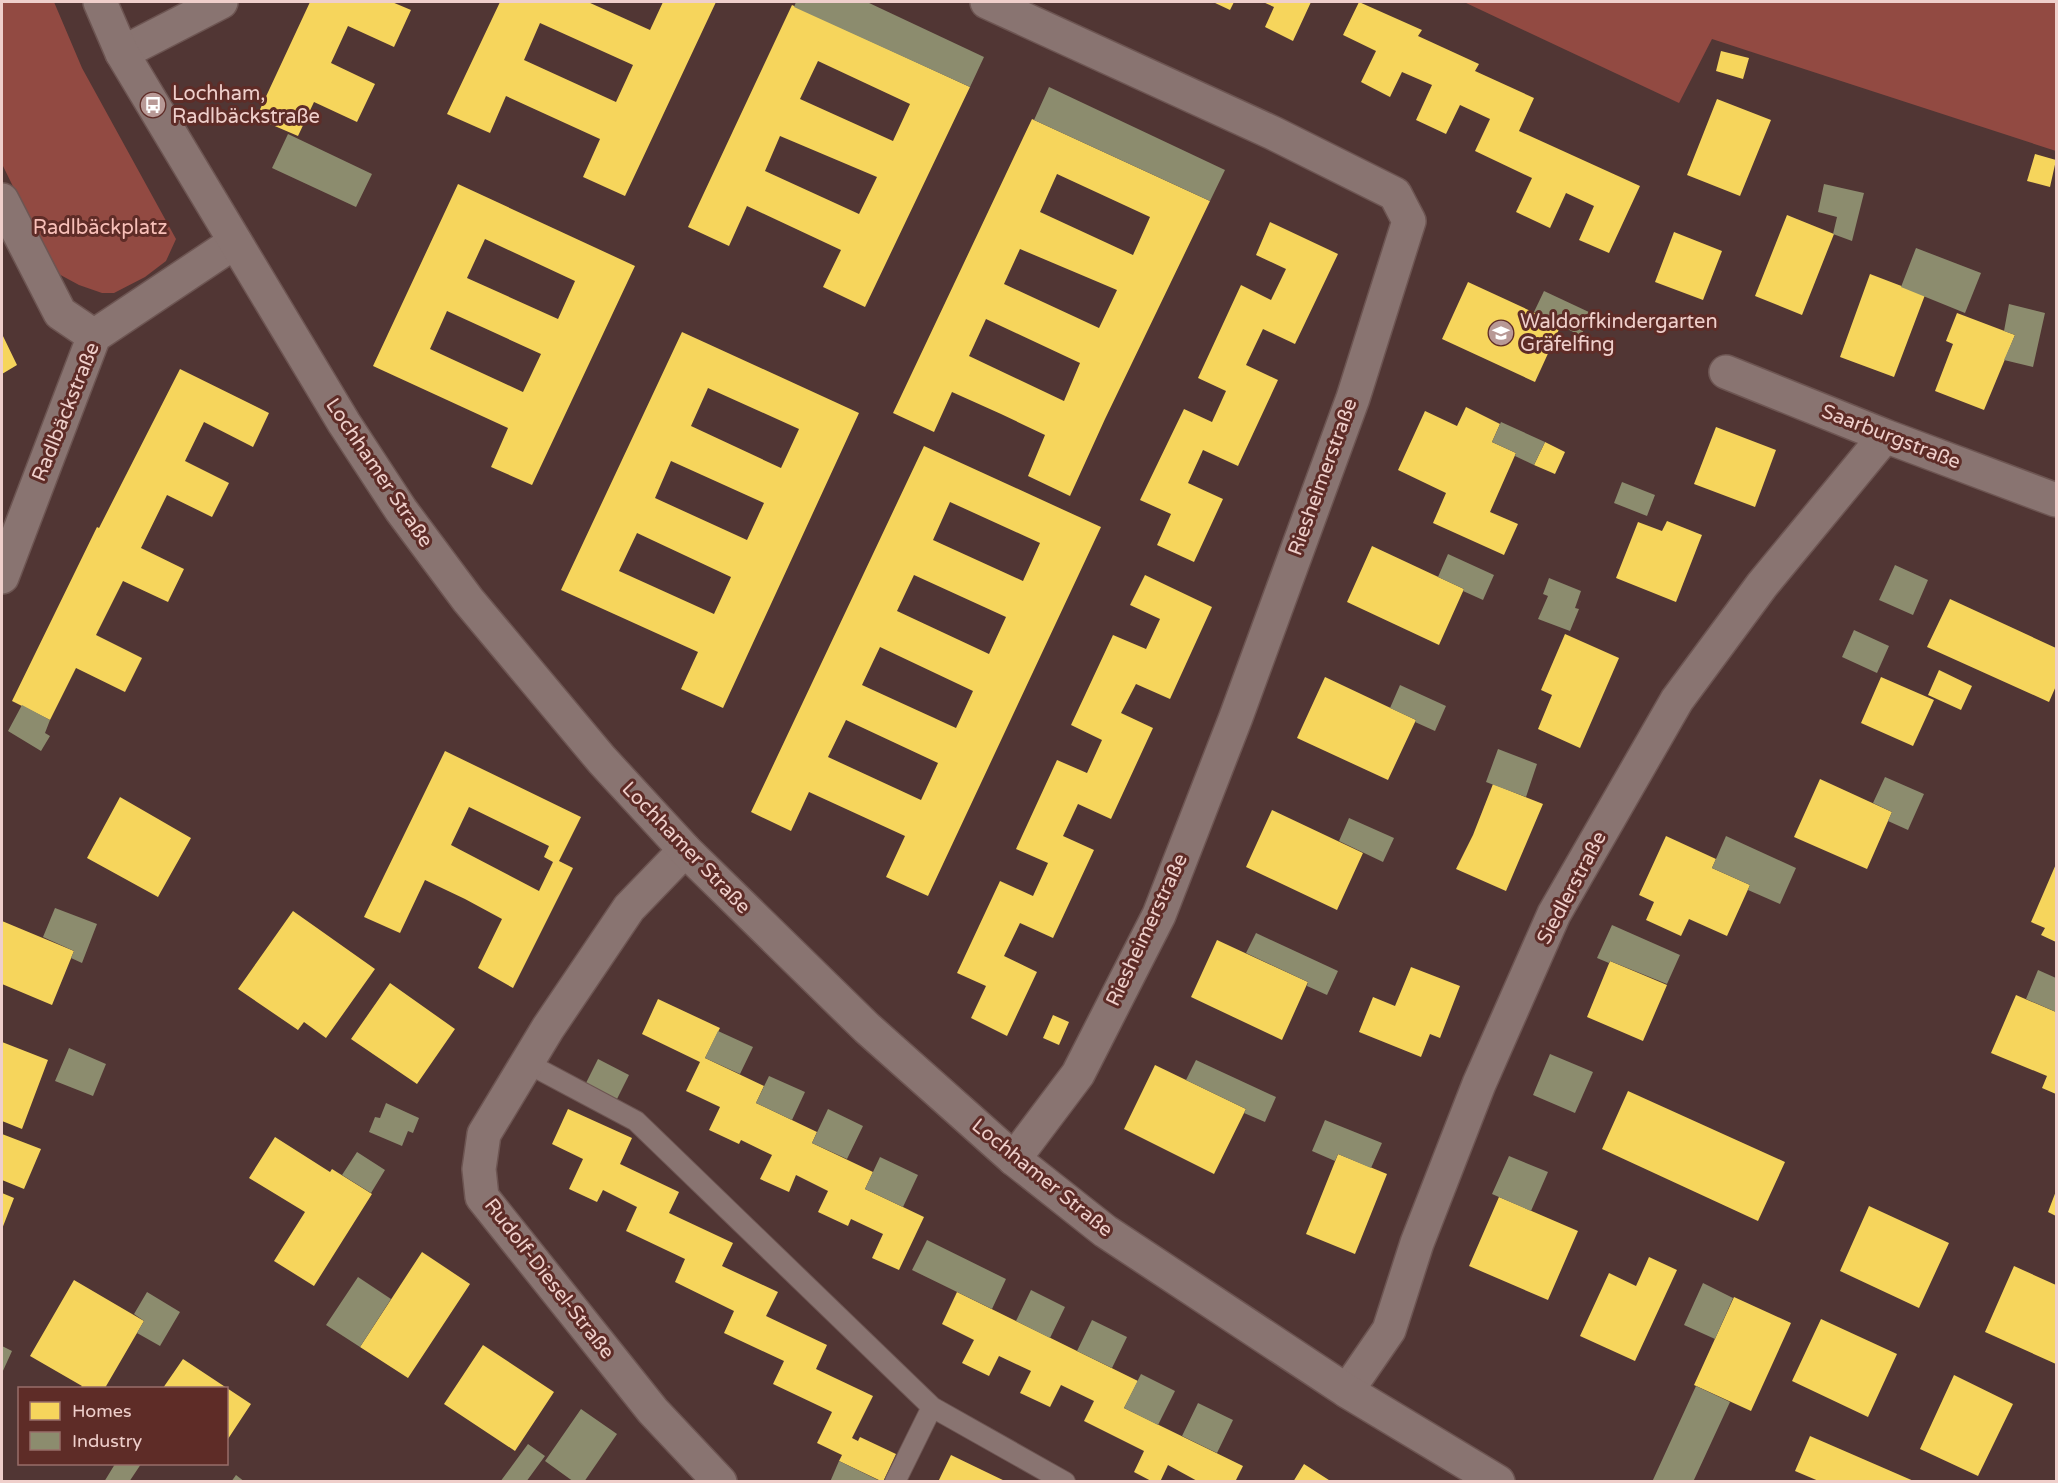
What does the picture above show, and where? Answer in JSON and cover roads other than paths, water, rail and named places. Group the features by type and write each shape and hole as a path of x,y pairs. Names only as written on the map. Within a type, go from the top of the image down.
{"street":[{"name":"Lochhamer Straße","path":"100,2 122,53 350,432 402,510 461,591 602,760 685,850 867,1028 1014,1159 1105,1231 1347,1390 1498,1482"},
{"path":"122,53 221,2"},
{"name":"Riesheimerstraße","path":"987,2 1273,133 1395,194 1409,221 1349,409 1236,717 1159,915 1078,1074 1014,1159"},
{"path":"2,200 60,313 94,336"},
{"name":"Radlbäckstraße","path":"2,577 94,336 235,242"},
{"name":"Saarburgstraße","path":"1726,372 1885,436 2056,500"},
{"name":"Siedlerstraße","path":"1347,1390 1389,1330 1417,1243 1479,1084 1554,914 1677,700 1762,585 1885,436"},
{"name":"Rudolf-Diesel-Straße","path":"685,850 629,908 548,1028 484,1134 479,1169 482,1197 653,1411 720,1482"}],"lane":[{"path":"527,1063 636,1121 932,1407 1065,1482"},
{"path":"895,1482 932,1407"}],"place":[{"name":"Lochham, Radlbäckstraße","path":"153,105"},
{"name":"Waldorfkindergarten Gräfelfing","path":"1501,333"}],"park label":[{"name":"Radlbäckplatz","path":"100,228"}]}
